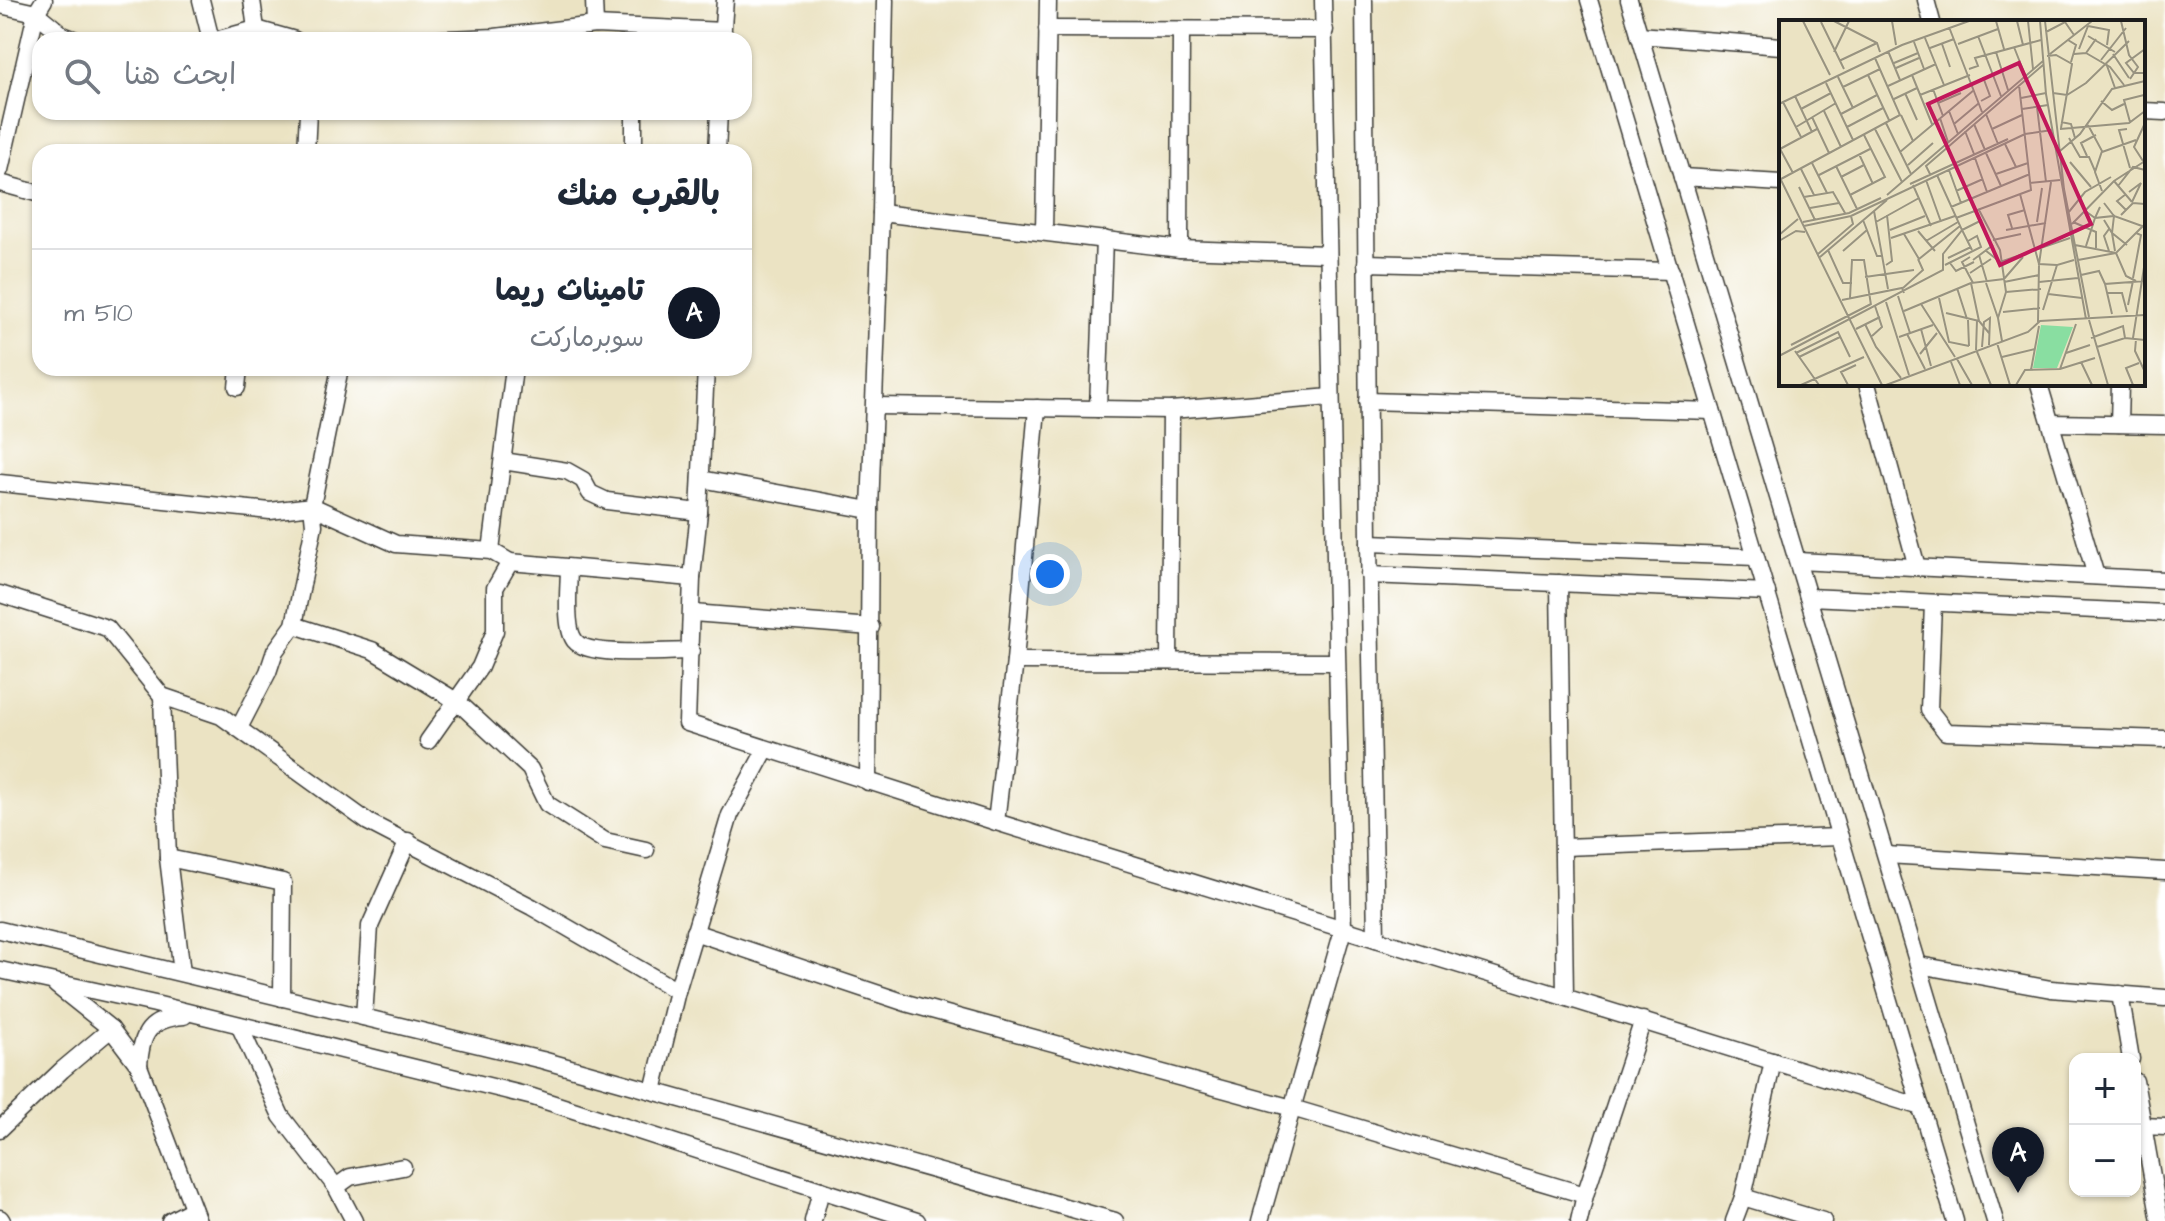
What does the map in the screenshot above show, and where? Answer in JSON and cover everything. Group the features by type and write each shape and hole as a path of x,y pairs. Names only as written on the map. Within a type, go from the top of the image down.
{"street":[{"path":"201,0 211,32"},
{"path":"252,0 256,29"},
{"path":"594,0 595,25"},
{"path":"722,32 725,0"},
{"path":"868,782 870,510 885,0"},
{"path":"1044,232 1048,0"},
{"path":"1260,1221 1343,930 1323,0"},
{"path":"1364,0 1376,939"},
{"path":"1589,0 1955,1221"},
{"path":"1629,0 1995,1221"},
{"path":"1926,0 1931,20"},
{"path":"0,5 40,6"},
{"path":"40,6 61,32"},
{"path":"34,32 40,6"},
{"path":"537,32 595,25 629,32"},
{"path":"245,32 256,29 267,32"},
{"path":"1047,29 1325,30"},
{"path":"1180,249 1181,30"},
{"path":"1639,35 1779,46"},
{"path":"0,170 32,39"},
{"path":"2145,111 2165,112"},
{"path":"306,144 308,120"},
{"path":"634,120 634,144"},
{"path":"717,144 719,120"},
{"path":"1682,177 1779,183"},
{"path":"0,183 32,192"},
{"path":"881,213 1180,249 1328,254"},
{"path":"1098,409 1104,239"},
{"path":"1366,263 1671,271"},
{"path":"237,387 238,376"},
{"path":"239,728 268,672 275,651 294,625 314,525 312,506 338,376"},
{"path":"491,551 513,376"},
{"path":"706,376 699,512 692,578 687,723 1343,930 1921,1107"},
{"path":"1868,386 1917,567"},
{"path":"2040,386 2096,576"},
{"path":"2119,424 2120,386"},
{"path":"875,406 1171,410 1331,397"},
{"path":"1367,401 1712,411"},
{"path":"996,822 1015,661 1037,408"},
{"path":"1169,661 1171,410"},
{"path":"2051,423 2165,425"},
{"path":"503,461 567,471 583,480 590,493 607,501 699,512"},
{"path":"701,479 870,510"},
{"path":"0,483 270,511 312,506 396,544 491,551 510,562 692,578"},
{"path":"1369,543 1756,557"},
{"path":"1798,561 2165,580"},
{"path":"428,741 480,667 495,631 495,588 510,562"},
{"path":"569,568 569,628 574,641 582,647 691,651"},
{"path":"1369,575 1767,592"},
{"path":"1559,583 1565,996"},
{"path":"0,594 107,628 162,696 221,716 368,822 532,907 677,991"},
{"path":"1808,597 2165,613"},
{"path":"1933,603 1929,710 1946,732 2165,739"},
{"path":"693,613 871,627"},
{"path":"294,625 372,650 458,702 530,769 547,804 605,841 646,850"},
{"path":"1015,661 1336,662"},
{"path":"162,696 168,858 182,973"},
{"path":"653,1091 677,991 730,815 766,749"},
{"path":"1564,847 1840,837"},
{"path":"364,1017 370,926 408,841"},
{"path":"1886,855 2165,871"},
{"path":"168,858 283,882 282,998"},
{"path":"0,930 542,1060 1115,1221"},
{"path":"694,932 906,1003 1292,1108 1585,1195"},
{"path":"1919,965 2051,989 2165,998"},
{"path":"0,970 533,1097 917,1221"},
{"path":"51,981 111,1029 139,1066 196,1215 170,1221"},
{"path":"2120,994 2130,1053"},
{"path":"139,1066 141,1042 151,1026 169,1017 197,1015"},
{"path":"1579,1221 1643,1020"},
{"path":"239,1025 281,1116 336,1187 354,1221"},
{"path":"0,1129 111,1029"},
{"path":"1734,1221 1743,1197 1773,1061"},
{"path":"2141,1115 2160,1221"},
{"path":"2143,1126 2165,1127"},
{"path":"336,1187 350,1177 403,1167"},
{"path":"813,1221 821,1190"},
{"path":"1743,1197 1823,1221"}],"place":[{"name":"تاميناث ريما","path":"2018,1193"}]}
